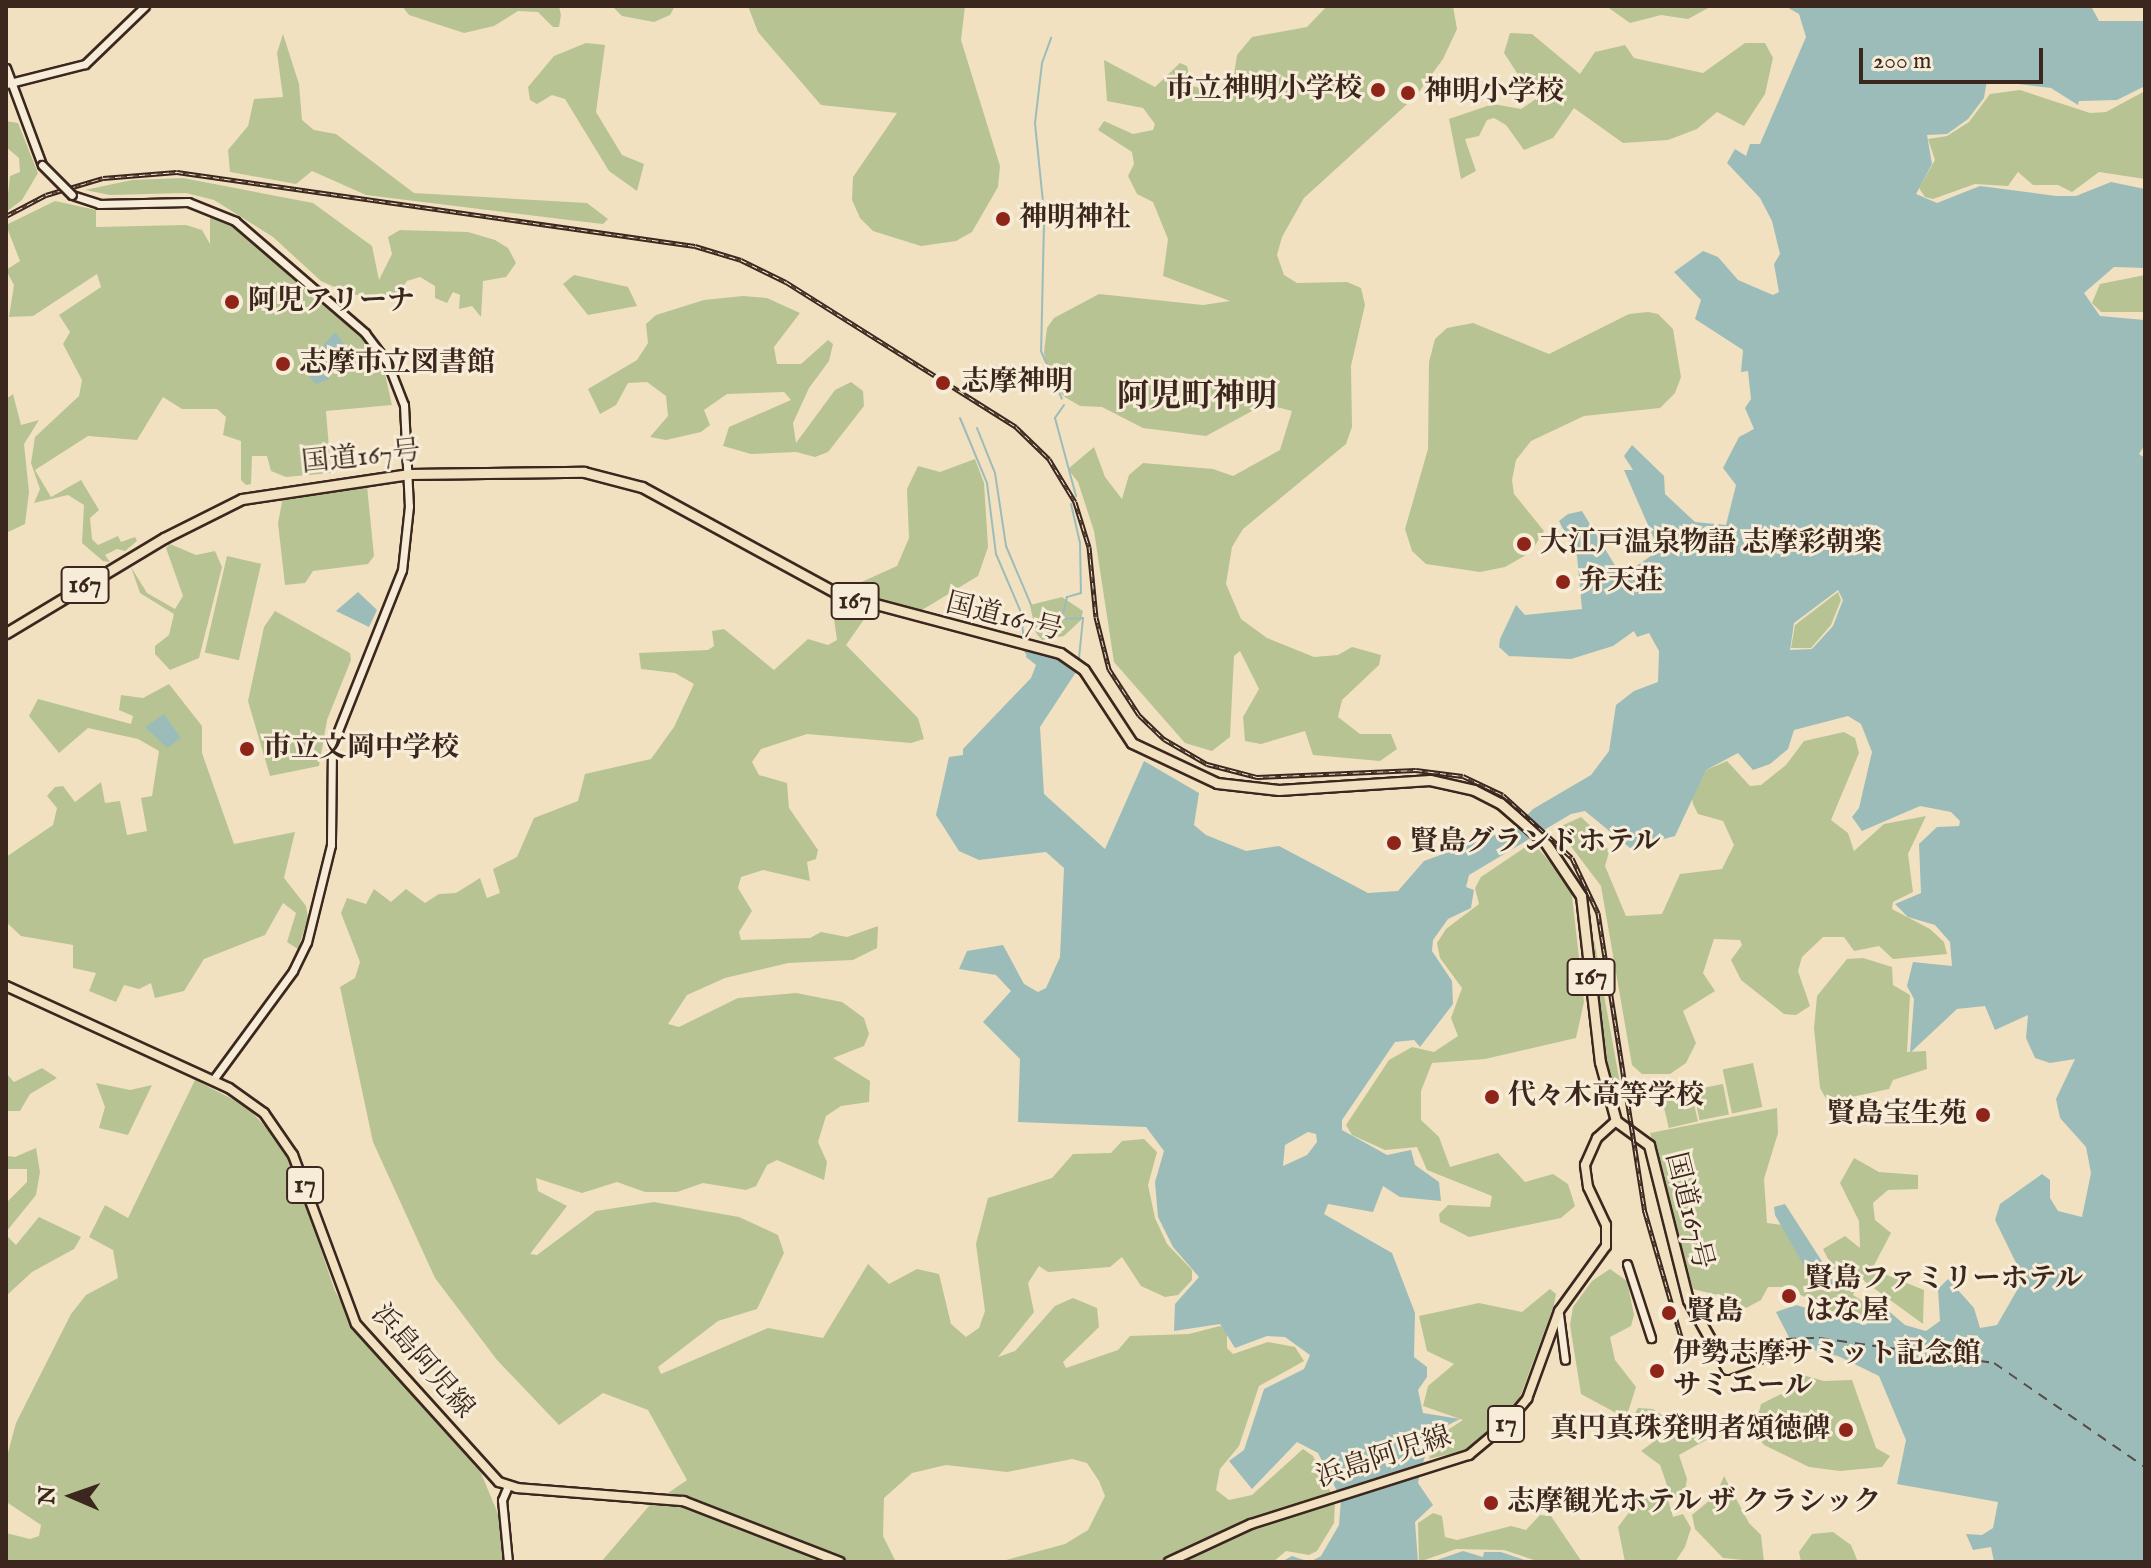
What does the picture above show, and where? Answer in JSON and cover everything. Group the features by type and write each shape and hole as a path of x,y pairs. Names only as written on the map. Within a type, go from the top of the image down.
{"highway":[{"name":"国道167号","path":"6,633 233,502 297,487 409,474 584,472 625,479 838,594 1070,658 1084,670 1132,743 1217,783 1279,790 1430,780 1474,790 1517,818 1545,842 1581,896 1593,1022 1616,1121 1649,1145 1688,1300 1727,1369 1784,1349"}],"main road":[{"name":"浜島阿児線","path":"6,986 213,1080 258,1107 287,1142 356,1324 490,1475 508,1486"},
{"name":"浜島阿児線","path":"1169,1562 1251,1524 1469,1455 1520,1409 1559,1311 1606,1246 1606,1225 1588,1187 1585,1165 1597,1138 1616,1121"},
{"path":"508,1486 683,1501 840,1562"}],"street":[{"path":"10,83 85,64 145,6"},
{"path":"6,68 42,165 72,195 99,204 188,202 244,226 380,350 404,405 409,529 399,583 332,746 331,845 307,942 293,971 213,1080"},
{"path":"1627,1264 1651,1338"},
{"path":"1544,1351 1565,1356 1559,1311"},
{"path":"508,1486 502,1500 508,1562"}],"green space":[{"path":"402,6 559,6 561,15 559,27 553,27 538,12 518,11 494,26 464,33 409,15"},
{"path":"612,6 675,6 670,15 654,22 622,16"},
{"path":"748,6 965,6 961,40 1000,166 998,187 972,232 956,241 921,246 873,231 860,218 852,200 853,177 897,113 821,105 758,32"},
{"path":"1327,6 1453,6 1457,29 1443,59 1416,96 1304,198 1282,237 1277,255 1284,275 1297,283 1347,282 1361,288 1365,305 1351,366 1352,427 1346,444 1243,529 1232,547 1226,584 1241,619 1267,638 1314,657 1338,655 1352,647 1381,655 1379,665 1342,700 1338,717 1360,734 1391,734 1397,749 1380,761 1313,755 1305,731 1261,744 1245,741 1243,717 1259,689 1240,651 1234,656 1230,737 1212,751 1185,743 1114,662 1094,531 1078,482 1068,469 1094,447 1105,477 1122,499 1129,475 1143,463 1213,469 1233,476 1280,450 1292,411 1265,404 1206,436 1143,428 1102,407 1080,406 1063,396 1047,372 1044,352 1047,328 1054,318 1099,294 1203,305 1230,301 1163,276 1168,239 1153,202 1137,194 1128,176 1134,164 1132,152 1098,130 1104,121 1133,134 1153,130 1155,124 1143,108 1107,101 1104,60 1155,87 1180,63 1187,66 1192,86 1231,95 1237,55 1252,37 1307,27"},
{"path":"1606,6 1712,6 1688,19 1661,15 1630,23"},
{"path":"1510,33 1532,34 1580,74 1595,52 1625,45 1634,58 1703,73 1745,43 1765,43 1773,58 1765,94 1744,126 1717,112 1697,129 1668,140 1623,143 1574,108 1553,138 1524,150 1506,125 1494,118 1487,120 1479,136 1465,139 1476,171 1461,179 1449,119 1493,104 1521,109 1539,97 1540,91 1519,76 1504,53"},
{"path":"283,34 299,84 302,120 314,130 336,134 414,193 587,203 608,219 603,224 366,195 312,171 296,184 230,172 228,150 248,126 254,99 283,97 277,53"},
{"path":"586,43 605,45 596,112 622,155 644,164 637,191 609,171 565,99 552,95 537,104 530,100 528,87 554,56"},
{"path":"2020,90 2090,113 2106,112 2145,91 2145,179 2099,172 2072,192 2058,185 2033,185 2018,172 2008,186 1975,184 1933,199 1925,197 1919,188 1935,160 1928,139 1947,136 1969,122 1990,94"},
{"path":"6,121 18,123 38,173 22,200 6,212 10,176 20,172 19,158 6,147"},
{"path":"183,178 313,203 372,246 379,280 392,254 388,237 400,230 468,232 495,240 508,248 516,263 506,277 483,281 481,317 472,306 459,309 460,295 453,292 447,303 435,298 435,286 420,277 407,281 394,300 350,294 321,281 273,237 214,200 186,193 110,195 85,190 132,180"},
{"path":"55,201 96,210 96,227 186,225 202,230 210,244 210,215 233,226 361,337 385,374 392,405 326,411 331,473 286,477 271,471 267,456 252,456 251,484 246,485 241,480 241,441 223,435 226,417 217,409 182,409 163,397 137,440 88,436 35,470 51,497 81,480 99,510 90,518 92,539 98,545 118,536 121,542 135,537 137,541 125,551 117,549 105,555 110,562 103,561 82,543 84,505 68,495 34,503 40,489 31,463 35,437 79,396 82,380 63,344 70,332 59,315 101,287 97,274 33,316 9,317 14,285 6,270 20,261 6,225"},
{"path":"574,275 628,287 637,306 588,315 563,284"},
{"path":"2145,275 2145,312 2101,312 2092,303 2100,284"},
{"path":"743,296 767,298 800,313 774,347 777,364 801,364 828,340 833,344 829,361 809,388 793,423 796,443 835,390 851,382 863,391 864,406 828,452 815,457 796,452 751,454 723,446 729,427 791,400 784,392 727,394 704,410 710,425 701,432 666,440 650,437 668,416 666,396 647,382 628,383 616,405 600,414 588,389 637,360 648,343 646,324 656,315 704,300"},
{"path":"1629,314 1658,314 1673,329 1681,377 1675,393 1660,408 1584,416 1531,441 1516,460 1512,480 1514,494 1544,531 1531,552 1505,567 1480,572 1426,564 1412,551 1405,529 1428,449 1429,362 1435,339 1447,328 1473,323 1549,354"},
{"path":"13,394 21,425 39,420 24,444 29,492 25,524 6,533 6,399"},
{"path":"975,459 984,483 988,547 978,576 922,610 877,601 846,645 918,718 924,739 911,743 807,734 761,749 752,762 759,775 787,783 789,808 818,850 816,859 807,862 810,881 763,870 741,877 738,888 752,911 739,932 741,940 810,938 821,932 847,937 878,926 877,948 853,960 788,963 725,978 687,995 668,1024 679,1027 738,998 796,993 842,1002 864,1018 869,1034 864,1046 833,1058 870,1081 869,1102 841,1106 826,1116 818,1142 827,1162 824,1180 777,1160 767,1165 756,1186 746,1190 703,1183 677,1192 645,1192 617,1182 582,1193 536,1178 538,1191 567,1206 530,1254 537,1255 596,1211 654,1202 739,1217 778,1235 784,1253 757,1309 718,1321 658,1367 661,1374 768,1328 823,1338 868,1264 889,1284 917,1269 939,1274 951,1324 966,1337 979,1328 985,1311 976,1244 988,1198 1052,1178 1073,1154 1111,1153 1122,1141 1144,1139 1157,1152 1148,1185 1155,1218 1167,1244 1192,1270 1192,1280 1178,1295 1165,1297 1141,1286 1122,1257 1110,1267 1048,1272 1039,1266 1028,1283 1034,1312 998,1357 1015,1351 1055,1306 1073,1298 1097,1308 1099,1327 1063,1362 1066,1368 1118,1350 1130,1336 1189,1334 1220,1326 1227,1330 1227,1348 1233,1354 1268,1342 1295,1347 1304,1361 1259,1386 1239,1446 1220,1469 1216,1490 1229,1500 1252,1495 1303,1449 1313,1456 1335,1501 1334,1523 1317,1551 1309,1555 1286,1551 1273,1562 999,1562 1065,1544 1088,1530 1105,1496 1099,1481 1087,1463 1072,1459 1007,1472 946,1465 912,1473 884,1498 883,1536 896,1562 601,1562 649,1506 687,1480 648,1410 603,1393 559,1425 497,1360 435,1278 373,1142 340,987 355,978 360,962 341,913 347,898 366,904 374,889 391,902 406,889 425,903 439,894 456,893 480,878 487,898 500,893 493,869 517,857 534,818 578,801 585,774 651,759 674,727 694,684 675,673 641,669 639,653 708,650 714,646 712,631 724,629 774,670 808,639 828,645 837,640 834,619 846,589 897,566 909,538 907,489 918,466 940,472"},
{"path":"367,486 374,556 368,564 313,571 305,583 285,585 278,523 283,497"},
{"path":"170,544 196,555 215,551 222,567 199,658 170,670 155,654 155,646 169,635 174,614 140,593 131,567 147,593 175,609 183,596 166,548"},
{"path":"227,556 261,564 239,660 205,652"},
{"path":"1838,592 1841,600 1831,625 1811,648 1791,648 1795,625"},
{"path":"1062,597 1083,611 1081,620 1064,636 1042,640 1036,633 1030,605"},
{"path":"275,611 350,653 351,660 327,720 319,766 270,776 248,701 264,627"},
{"path":"169,684 202,726 202,753 234,844 295,832 284,878 306,906 308,918 298,949 287,942 296,913 283,903 265,935 204,959 184,991 155,998 151,983 139,989 124,985 116,1002 89,991 96,973 73,968 73,945 21,936 6,922 6,857 53,825 57,808 47,796 55,787 63,786 75,802 101,782 105,803 120,801 127,835 147,831 141,798 152,796 159,751 138,739 88,728 59,753 29,716 38,699 131,724 133,716 119,710 121,695 143,698"},
{"path":"1844,732 1855,738 1859,753 1831,820 1848,833 1854,851 1884,824 1926,816 1908,854 1913,892 1893,902 1892,909 1930,929 1944,942 1947,954 1893,959 1879,946 1854,951 1844,937 1823,937 1802,957 1798,971 1810,1006 1796,1015 1784,1014 1741,980 1731,960 1742,945 1740,940 1714,939 1703,973 1715,991 1683,1011 1696,1043 1686,1063 1670,1074 1642,1074 1632,1065 1601,886 1557,828 1581,817 1600,835 1609,852 1605,866 1626,916 1662,914 1680,874 1722,869 1734,845 1723,821 1698,814 1693,804 1691,793 1706,770 1727,761 1750,786 1761,785 1786,765 1804,741"},
{"path":"1537,847 1571,887 1584,1002 1576,1038 1485,1059 1432,1063 1421,1091 1421,1120 1439,1137 1450,1167 1498,1153 1525,1182 1553,1174 1568,1184 1575,1206 1561,1218 1469,1237 1440,1222 1439,1214 1448,1205 1490,1207 1492,1196 1427,1170 1417,1147 1385,1150 1352,1135 1346,1125 1389,1060 1412,1047 1434,1052 1458,1036 1451,1018 1462,988 1440,958 1437,943 1446,929 1479,904 1475,888 1481,877 1524,848"},
{"path":"1594,939 1621,1089 1618,1105 1597,1027"},
{"path":"1863,958 1892,967 1893,985 1910,995 1907,1052 1926,1051 1927,1069 1893,1080 1889,1089 1828,1102 1820,1088 1814,1028 1817,996 1847,959"},
{"path":"1753,1063 1762,1107 1732,1113 1723,1069"},
{"path":"42,1068 57,1078 30,1094 20,1111 6,1111 6,1073 14,1082"},
{"path":"195,1080 246,1106 287,1150 335,1291 354,1326 481,1473 503,1526 503,1562 6,1562 6,1533 30,1539 39,1536 41,1525 8,1503 6,1460 16,1423 71,1314 86,1295 118,1278 113,1250 89,1237 105,1205 128,1218"},
{"path":"96,1083 130,1090 152,1085 128,1135 99,1128 105,1107"},
{"path":"1723,1084 1729,1114 1699,1120 1694,1090"},
{"path":"1691,1091 1698,1121 1669,1128 1662,1098"},
{"path":"1777,1108 1778,1133 1764,1179 1767,1223 1783,1225 1817,1288 1830,1292 1841,1285 1823,1249 1845,1236 1860,1248 1859,1221 1840,1183 1854,1158 1879,1172 1918,1175 1918,1189 1888,1190 1873,1203 1875,1220 1891,1233 1872,1269 1924,1290 1923,1324 1860,1278 1853,1295 1872,1307 1864,1317 1834,1312 1785,1287 1768,1287 1761,1300 1746,1308 1734,1299 1693,1289 1650,1133"},
{"path":"6,1148 7,1156 15,1157 36,1148 40,1172 36,1195 6,1232 6,1203 27,1182 27,1169 6,1169"},
{"path":"39,1217 81,1237 74,1249 32,1272 6,1296 6,1235 16,1245"},
{"path":"1610,1269 1627,1281 1634,1315 1631,1326 1610,1337 1615,1360 1636,1387 1628,1412 1618,1414 1581,1394 1570,1325 1573,1307 1592,1281"},
{"path":"1550,1289 1556,1294 1554,1305 1516,1408 1470,1449 1429,1459 1434,1439 1463,1420 1423,1406 1428,1386 1454,1364 1427,1351 1419,1316 1479,1303 1522,1312"},
{"path":"1799,1374 1824,1381 1852,1380 1876,1448 1890,1456 1882,1467 1840,1471 1809,1467 1764,1445 1754,1431 1761,1404 1783,1393"},
{"path":"1638,1408 1653,1409 1675,1424 1713,1427 1715,1435 1679,1455 1687,1479 1684,1496 1671,1497 1660,1465 1641,1451 1656,1440 1657,1427 1634,1415"},
{"path":"1724,1476 1749,1523 1761,1535 1764,1562 1723,1558 1695,1529 1692,1515 1716,1495"},
{"path":"1656,1490 1667,1496 1673,1517 1683,1514 1691,1528 1685,1547 1675,1562 1625,1562 1618,1527 1640,1498"},
{"path":"1433,1513 1442,1516 1445,1537 1457,1540 1511,1526 1526,1530 1540,1515 1551,1516 1582,1562 1540,1562 1504,1550 1456,1549 1419,1562 1418,1523"},
{"path":"1833,1532 1851,1545 1858,1562 1801,1562 1799,1552 1812,1534"}],"water":[{"path":"1785,6 2091,6 2099,21 2145,21 2145,86 2117,100 2079,101 2078,105 2051,88 1987,80 1984,98 1968,119 1947,134 1927,135 1932,164 1916,194 1937,203 1980,186 2056,196 2076,196 2111,182 2145,189 2145,268 2114,267 2084,293 2100,316 2145,320 2145,445 2139,454 2145,458 2145,1562 1994,1562 1991,1547 1973,1550 1966,1534 1982,1535 1993,1528 1998,1502 1897,1484 1906,1440 1879,1376 1838,1356 1793,1345 1776,1312 1796,1305 1865,1325 1885,1308 1905,1325 1926,1331 1940,1321 1938,1289 1948,1279 1974,1308 1980,1328 1997,1325 2020,1285 2021,1273 1995,1220 2000,1204 2042,1174 2050,1180 2050,1198 2058,1211 2082,1217 2091,1173 2086,1147 2060,1118 2056,1099 2075,1059 2050,1063 2035,1058 2026,1038 2028,1015 1995,1030 1985,1006 1957,1009 1910,1053 1914,999 1907,986 1913,962 1952,966 1950,942 1935,925 1908,917 1895,904 1921,893 1919,844 1937,827 1959,826 1960,821 1951,812 1920,806 1862,831 1852,817 1859,808 1872,752 1861,724 1848,716 1794,730 1788,749 1770,764 1753,770 1738,753 1706,770 1675,836 1630,848 1585,811 1571,814 1469,875 1466,887 1474,890 1471,908 1448,919 1433,940 1432,951 1452,981 1453,1004 1420,1047 1414,1040 1395,1042 1342,1120 1342,1130 1387,1155 1411,1150 1415,1165 1439,1182 1441,1201 1400,1197 1383,1186 1373,1212 1328,1204 1324,1214 1392,1253 1415,1313 1414,1357 1427,1367 1427,1377 1418,1390 1423,1413 1460,1419 1442,1428 1430,1441 1420,1472 1418,1483 1433,1505 1415,1522 1418,1562 1310,1562 1321,1556 1339,1525 1341,1499 1318,1453 1297,1442 1252,1489 1229,1461 1244,1450 1264,1389 1304,1369 1310,1355 1285,1337 1267,1336 1235,1348 1220,1324 1174,1331 1175,1304 1199,1277 1173,1247 1158,1217 1155,1182 1164,1151 1146,1127 1018,1122 1020,1059 983,1022 1011,991 996,975 959,969 967,951 1003,945 1024,984 1038,992 1046,988 1060,957 1064,868 1046,852 979,860 959,851 936,815 949,757 963,755 963,749 1031,678 1036,665 1026,657 1027,651 1054,654 1078,669 1040,727 1044,794 1105,849 1144,761 1199,793 1194,825 1206,835 1246,851 1279,846 1368,893 1398,891 1424,861 1514,828 1533,809 1591,775 1609,751 1616,705 1634,691 1658,682 1659,651 1649,633 1637,637 1634,631 1613,646 1571,659 1509,656 1499,647 1516,605 1525,615 1582,609 1577,556 1559,521 1568,514 1582,511 1616,567 1635,567 1655,553 1658,548 1624,470 1633,470 1624,456 1632,445 1664,476 1665,494 1695,522 1726,525 1736,485 1723,468 1739,437 1754,429 1745,408 1751,399 1748,371 1741,372 1743,350 1695,319 1701,300 1674,272 1703,251 1718,257 1738,280 1773,295 1779,292 1774,264 1780,254 1772,221 1760,198 1727,163 1735,149 1746,156 1750,144 1760,144 1806,37 1799,14","holes":["1838,590 1843,600 1833,626 1812,649 1790,650 1794,623","1308,1132 1316,1134 1317,1142 1307,1155 1283,1166 1285,1145"]},
{"path":"335,332 353,356 345,367 330,367 328,380 316,384 302,369"},
{"path":"358,592 377,610 369,627 336,611"},
{"path":"164,714 181,738 167,748 145,727"},
{"path":"1785,1204 1834,1280 1833,1285 1817,1287 1803,1264 1775,1215 1774,1207"},
{"path":"1463,1551 1483,1557 1484,1552 1501,1552 1530,1562 1431,1562"},
{"path":"1292,1556 1310,1562 1281,1562"}],"waterway":[{"path":"1044,212 1035,123 1042,63 1051,38"},
{"path":"1044,223 1041,351 1062,399"},
{"path":"1064,405 1055,418 1076,496"},
{"path":"960,418 987,483 996,554 1020,610 1024,637"},
{"path":"977,428 995,473 1006,546 1031,605"},
{"path":"1071,504 1080,543 1081,593 1067,597 1062,619 1083,618 1079,658"},
{"path":"1023,648 1027,654"}],"ferry route":[{"path":"1786,1339 1819,1338 1994,1363 2145,1467"}],"railway":[{"path":"6,216 46,195 103,178 177,172 695,246 741,260 786,282 1016,427 1049,459 1075,502 1089,547 1096,617 1109,669 1139,715 1164,739 1207,764 1257,777 1416,770 1463,776 1503,795 1572,858 1598,913 1645,1212 1683,1344"}],"place":[{"name":"市立神明小学校","path":"1378,90"},
{"name":"神明小学校","path":"1408,93"},
{"name":"神明神社","path":"1003,219"},
{"name":"阿児アリーナ","path":"232,302"},
{"name":"志摩市立図書館","path":"283,364"},
{"name":"志摩神明","path":"943,383"},
{"name":"大江戸温泉物語 志摩彩朝楽","path":"1524,544"},
{"name":"弁天荘","path":"1563,582"},
{"name":"市立文岡中学校","path":"247,749"},
{"name":"賢島グランドホテル","path":"1394,843"},
{"name":"代々木高等学校","path":"1492,1097"},
{"name":"賢島宝生苑","path":"1983,1115"},
{"name":"賢島ファミリーホテル はな屋","path":"1789,1296"},
{"name":"賢島","path":"1669,1313"},
{"name":"伊勢志摩サミット記念館 サミエール","path":"1657,1371"},
{"name":"真円真珠発明者頌徳碑","path":"1846,1430"},
{"name":"志摩観光ホテル ザ クラシック","path":"1491,1503"}],"district":[{"name":"阿児町神明","path":"1197,398"}]}
